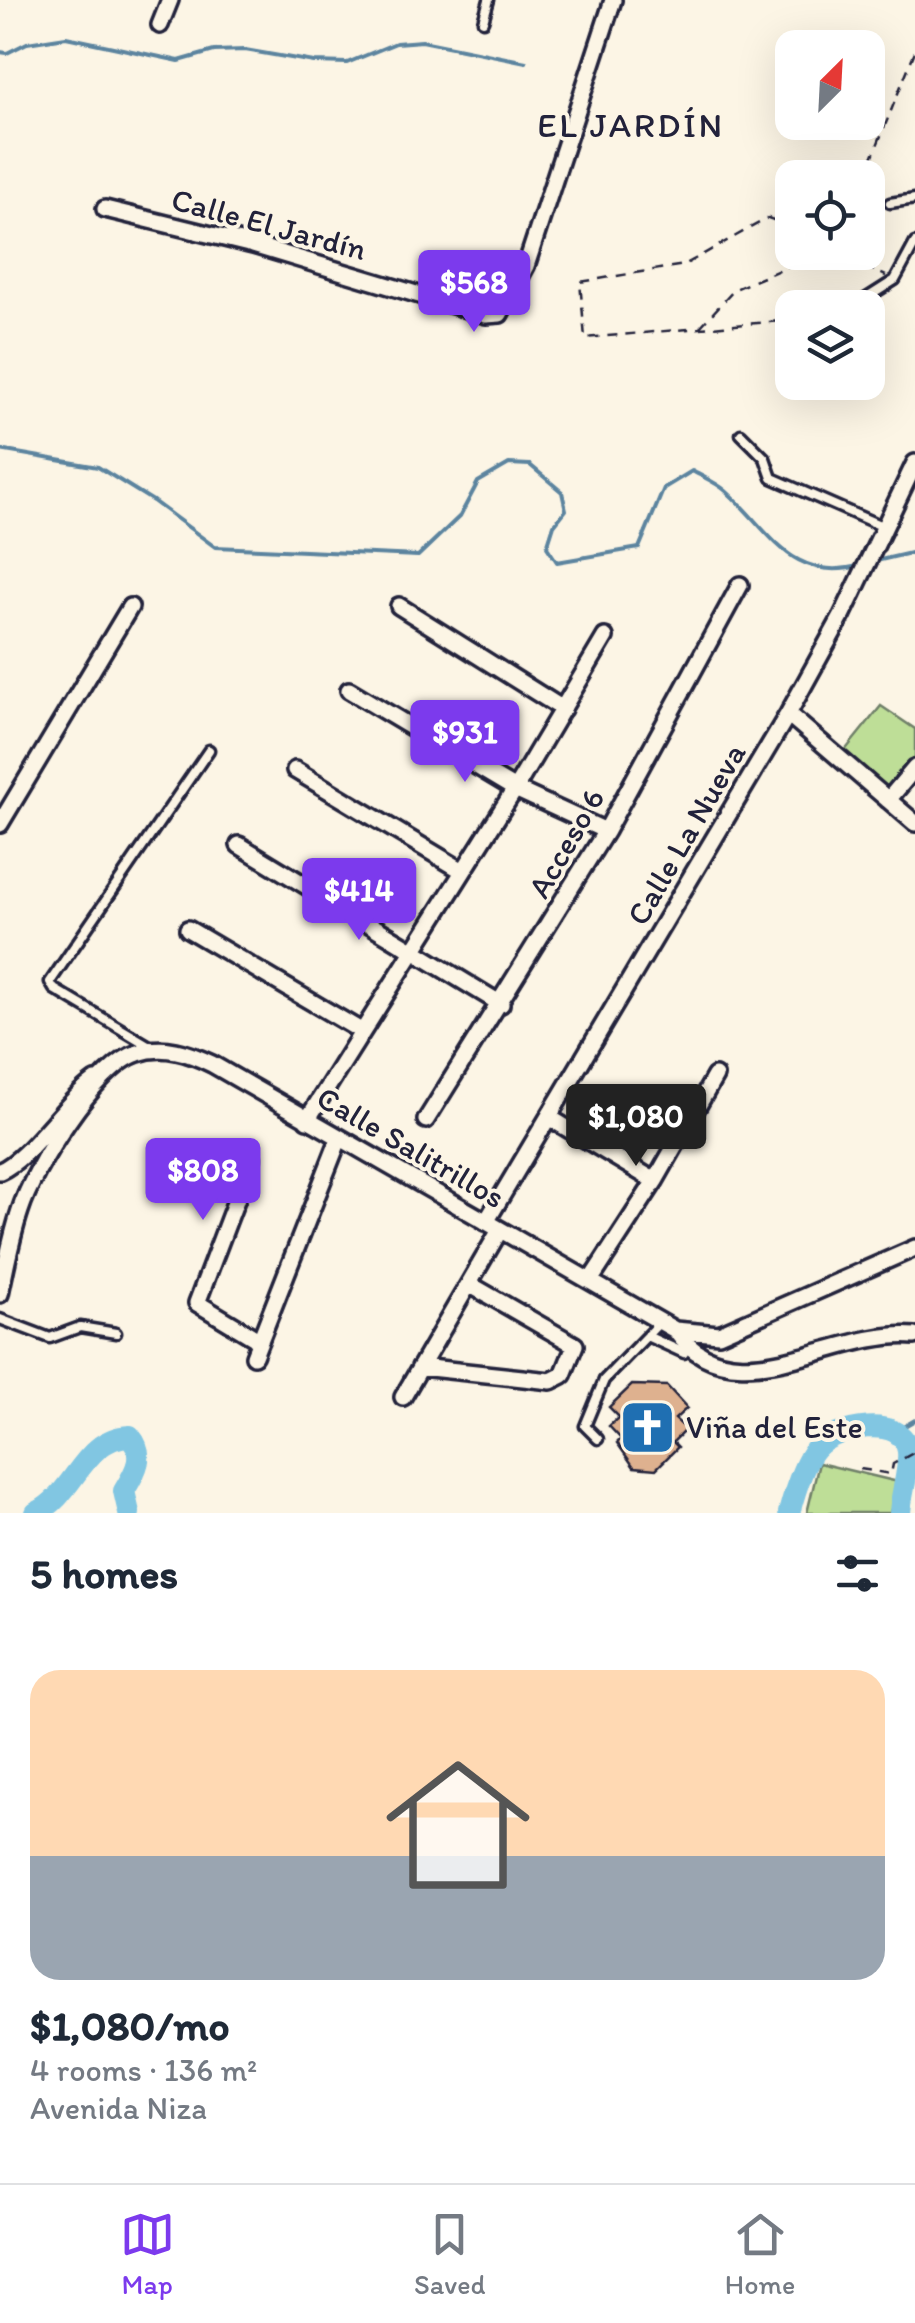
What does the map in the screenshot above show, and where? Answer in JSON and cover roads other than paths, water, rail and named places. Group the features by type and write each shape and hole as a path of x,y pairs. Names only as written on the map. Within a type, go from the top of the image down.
{"street":[{"path":"160,26 170,0"},
{"name":"Calle El Jardín","path":"105,209 253,244 486,315 500,314 526,266 613,0"},
{"name":"Calle La Nueva","path":"404,1397 469,1284 493,1226 550,1118 842,616 915,463"},
{"name":"Acceso 6","path":"426,1120 606,831 740,585"},
{"path":"399,606 564,709"},
{"path":"0,824 130,607"},
{"path":"307,1120 606,636"},
{"path":"349,690 515,789 606,831"},
{"path":"788,714 915,823"},
{"path":"888,800 915,768"},
{"path":"295,770 463,871"},
{"path":"239,845 501,1004"},
{"path":"188,929 361,1031"},
{"path":"0,1171 14,1165 77,1094 136,1053 156,1050"},
{"name":"Calle Salitrillos","path":"156,1050 193,1055 668,1326 690,1351 728,1365 754,1367 782,1363 840,1343 893,1334 915,1336"},
{"path":"0,1294 29,1187 69,1121 114,1066"},
{"path":"590,1281 715,1076"},
{"path":"550,1118 655,1180"},
{"path":"252,1158 197,1303 257,1349 339,1138"},
{"path":"668,1326 719,1334 915,1248"},
{"path":"420,1366 551,1381 563,1376 575,1345 469,1284"}],"lane":[{"path":"483,21 489,0"},
{"path":"890,203 915,199"},
{"path":"880,290 896,280 915,243"},
{"path":"741,434 765,458 772,478 884,527"},
{"path":"156,1050 54,989 50,982 209,750"},
{"path":"0,1319 50,1338 80,1327 116,1333"},
{"path":"598,1439 589,1434 586,1426 608,1374 649,1336 668,1326"},
{"path":"649,1336 684,1353"}],"waterway":[{"path":"0,52 66,37 179,61 214,51 245,50 314,62 347,63 396,43 422,41 526,62"},
{"path":"0,450 98,467 215,547 418,556 460,516 478,482 509,464 530,465 562,492 566,510 554,525 547,547 557,562 639,548 664,488 692,471 726,491 799,561 838,569 862,565"},
{"path":"876,561 915,552"},
{"path":"896,1431 915,1420"},
{"path":"789,1513 803,1470 816,1448 837,1434 867,1427 894,1432 903,1439 908,1451 900,1513"},
{"path":"36,1513 61,1493 101,1446 130,1436 138,1456 124,1491 129,1513"}],"place":[{"name":"Viña del Este","path":"647,1427"}],"district":[{"name":"EL JARDÍN","path":"631,125"}]}
